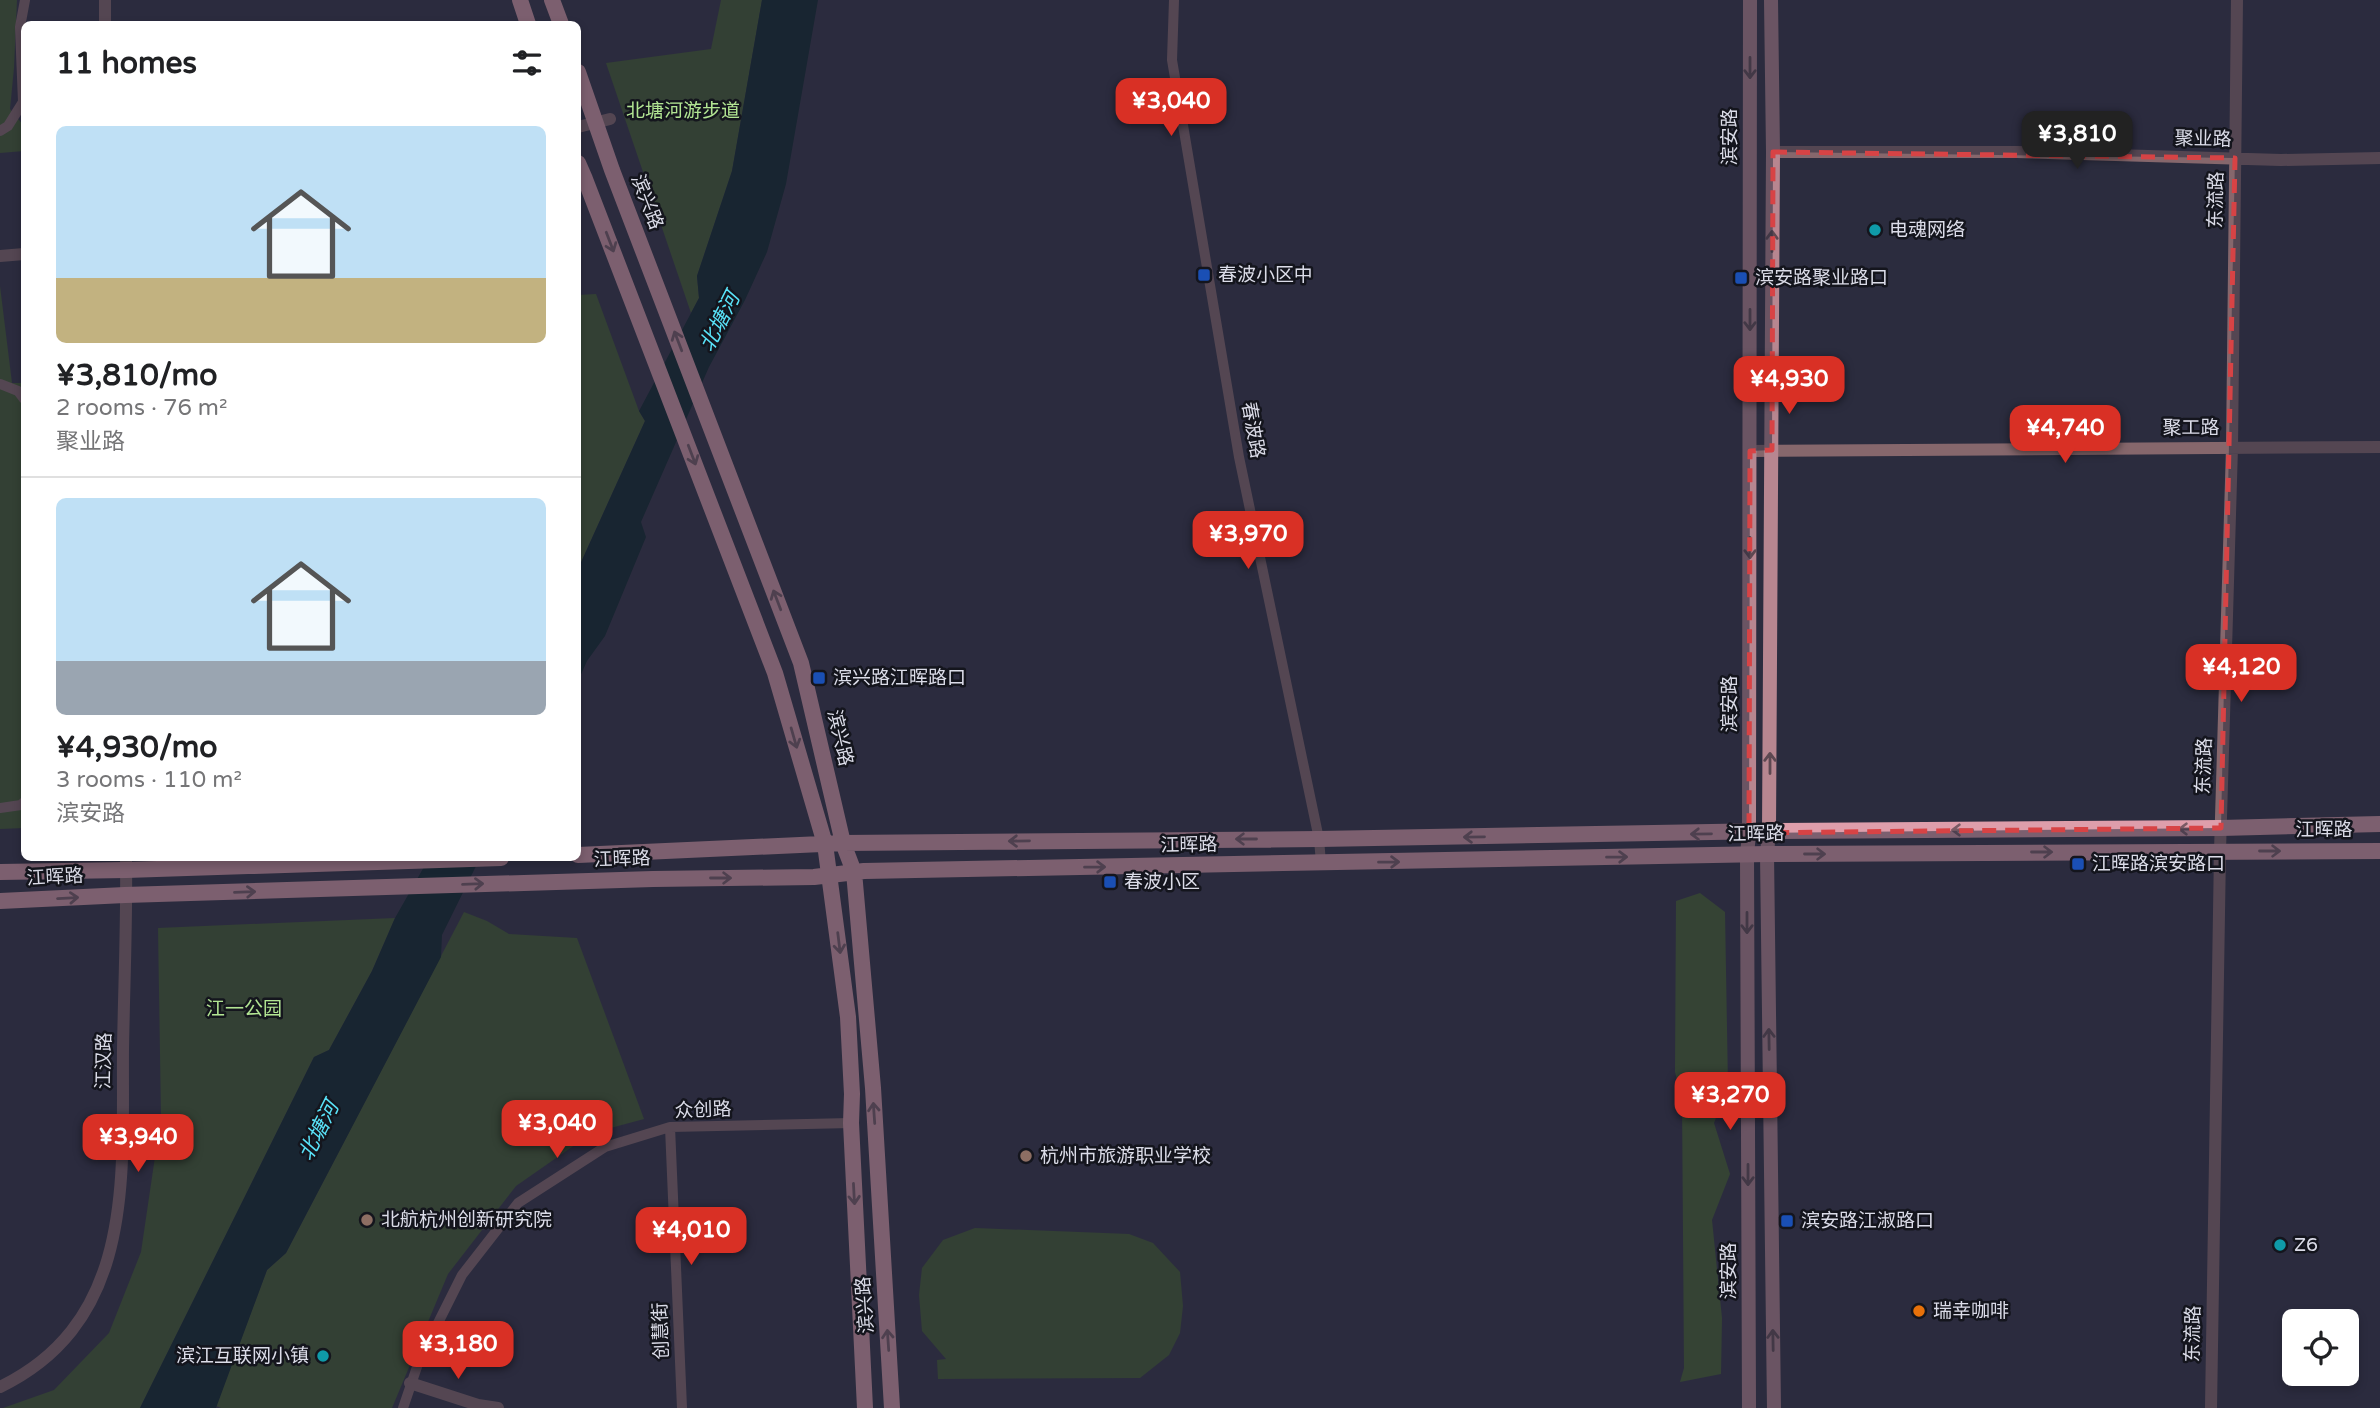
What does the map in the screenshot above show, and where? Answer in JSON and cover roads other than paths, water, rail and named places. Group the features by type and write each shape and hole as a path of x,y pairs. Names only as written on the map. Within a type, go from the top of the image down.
{"main road":[{"path":"520,0 527,21"},
{"path":"552,0 560,21"},
{"name":"滨安路","path":"1749,0 1749,833 1746,855 1749,1408"},
{"name":"滨安路","path":"1771,0 1772,450 1767,854 1774,1408"},
{"name":"滨兴路","path":"581,78 603,121 612,170 801,663 843,843 854,872 873,1088 892,1408"},
{"name":"滨兴路","path":"581,169 775,673 825,844 848,1017 866,1408"},
{"name":"江晖路","path":"581,855 843,843 2380,824"},
{"name":"江晖路","path":"0,901 653,878 814,877 854,872 1767,854 2380,851"},
{"name":"江晖路","path":"0,872 126,864 173,868 403,861"}],"street":[{"path":"21,21 25,0"},
{"path":"105,0 105,21"},
{"name":"春波路","path":"1174,0 1172,60 1239,457 1319,839 1321,863"},
{"name":"东流路","path":"2211,1408 2220,851 2232,447 2237,0"},
{"path":"21,22 21,52"},
{"path":"0,131 8,126 21,105"},
{"path":"581,126 603,121"},
{"name":"聚业路","path":"1773,152 2017,152 2281,160 2380,158"},
{"path":"0,257 21,254"},
{"path":"0,384 18,391 21,395"},
{"name":"聚工路","path":"1750,451 2380,447"},
{"path":"0,808 21,806"},
{"name":"江汉路","path":"0,1387 46,1357 77,1324 95,1294 110,1260 119,1217 122,1151 126,864"},
{"name":"众创路","path":"403,1408 418,1361 462,1275 518,1203 605,1147 670,1127 851,1123"},
{"name":"创慧街","path":"670,1127 682,1408"},
{"path":"410,1383 478,1405 498,1408"}],"water":[{"name":"北塘河","path":"762,0 818,0 786,184 767,252 709,367 641,522 646,537 605,636 581,674 581,562 645,421 639,411 699,298 697,276 732,171"},
{"name":"北塘河","path":"427,861 479,861 442,935 441,957 286,1253 267,1270 216,1408 140,1408 314,1057 329,1050 372,971 395,918"}],"place":[{"name":"电魂网络","path":"1875,230"},
{"name":"春波小区中","path":"1204,275"},
{"name":"滨安路聚业路口","path":"1741,278"},
{"name":"滨兴路江晖路口","path":"819,678"},
{"name":"江晖路滨安路口","path":"2078,864"},
{"name":"春波小区","path":"1110,882"},
{"name":"杭州市旅游职业学校","path":"1026,1156"},
{"name":"北航杭州创新研究院","path":"367,1220"},
{"name":"滨安路江淑路口","path":"1787,1221"},
{"name":"Z6","path":"2280,1245"},
{"name":"瑞幸咖啡","path":"1919,1311"},
{"name":"滨江互联网小镇","path":"323,1356"}],"park label":[{"name":"北塘河游步道","path":"683,111"},
{"name":"江一公园","path":"244,1009"}]}
